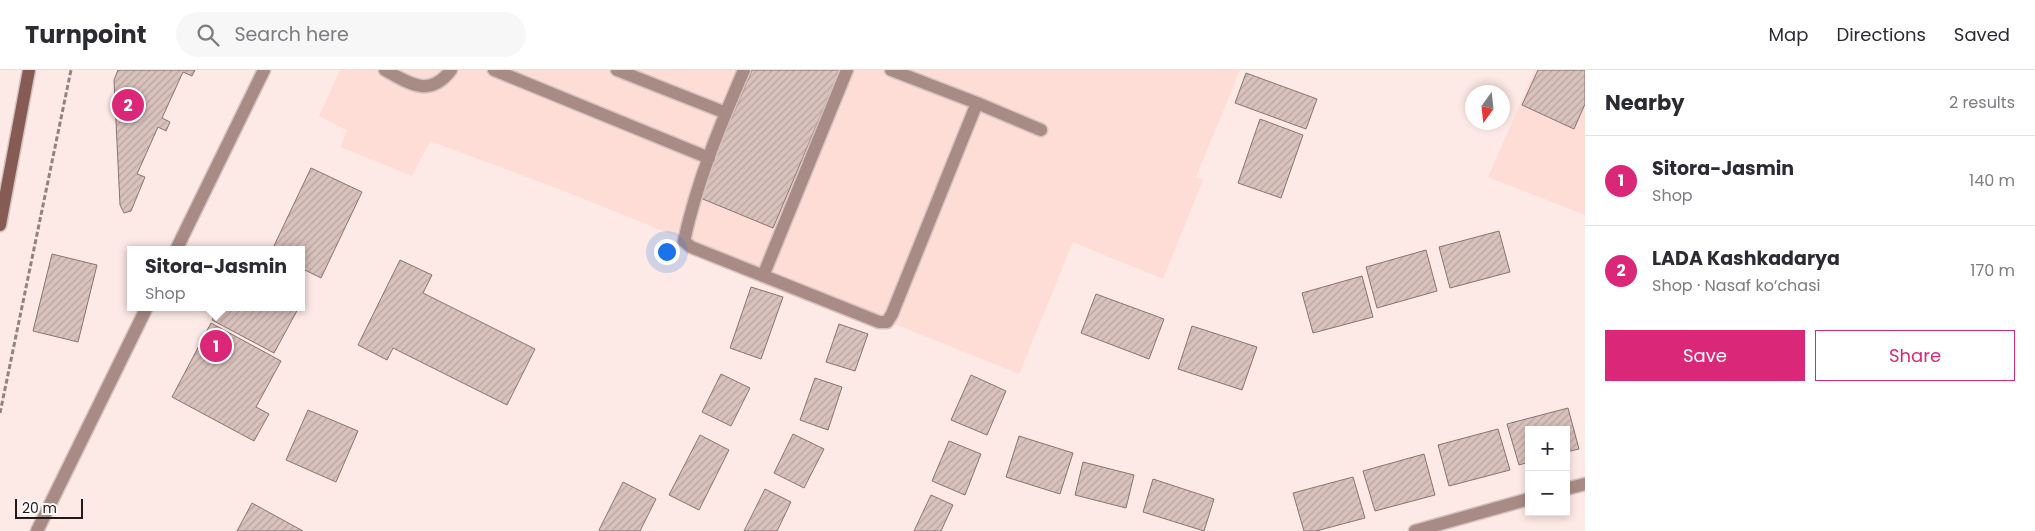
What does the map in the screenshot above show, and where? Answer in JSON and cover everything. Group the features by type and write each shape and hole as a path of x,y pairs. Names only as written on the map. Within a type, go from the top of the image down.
{"main road":[{"path":"0,225 29,70"}],"street":[{"path":"178,246 264,70"},
{"path":"385,70 410,84 427,87 443,81 452,70"},
{"path":"494,70 709,158"},
{"path":"617,70 726,113"},
{"path":"744,70 695,197 684,240 691,247 879,322 887,322 892,314 977,103"},
{"path":"763,276 846,70"},
{"path":"891,70 977,103 1040,130"},
{"path":"37,531 145,311"},
{"path":"1570,488 1585,484"},
{"path":"1415,531 1525,500"}],"path":[{"path":"0,413 71,70"}],"shaded area":[{"path":"340,70 1240,70 1196,177 1203,180 1163,279 1073,242 1019,374 564,191 430,141 412,176 341,147 347,130 319,116"},
{"path":"1535,70 1585,70 1585,215 1488,177"}],"building":[{"path":"118,70 195,70 192,76 183,72 162,118 170,122 166,131 158,127 137,174 145,177 131,211 124,213 120,205 114,80"},
{"path":"752,70 840,70 773,228 698,197"},
{"path":"1538,70 1585,70 1585,104 1574,129 1522,105"},
{"path":"1246,73 1317,99 1306,129 1235,103"},
{"path":"1260,119 1303,135 1281,198 1238,183"},
{"path":"311,168 362,192 321,278 305,270 305,246 274,246"},
{"path":"1499,231 1510,272 1450,288 1439,247"},
{"path":"1426,250 1437,291 1377,308 1366,267"},
{"path":"52,254 97,265 78,342 33,331"},
{"path":"400,260 432,275 423,293 535,349 507,405 393,348 387,360 358,345"},
{"path":"1362,276 1373,317 1313,333 1302,293"},
{"path":"751,287 783,297 761,359 730,348"},
{"path":"1096,294 1164,319 1149,359 1081,333"},
{"path":"217,311 297,311 274,353 212,320"},
{"path":"211,323 281,361 256,407 269,414 254,441 172,397"},
{"path":"839,324 868,334 855,371 826,362"},
{"path":"1192,326 1257,347 1242,390 1178,369"},
{"path":"721,374 750,388 731,426 702,412"},
{"path":"971,375 1006,391 987,435 951,420"},
{"path":"815,378 842,387 828,430 800,420"},
{"path":"1568,408 1579,449 1570,451 1570,426 1525,426 1525,463 1519,465 1507,424"},
{"path":"308,410 358,431 336,482 286,460"},
{"path":"1498,429 1510,470 1449,486 1438,445"},
{"path":"793,434 824,449 804,488 774,473"},
{"path":"700,435 729,450 699,510 669,495"},
{"path":"1019,436 1073,453 1060,494 1006,477"},
{"path":"949,441 981,454 965,495 932,481"},
{"path":"1424,454 1435,495 1375,511 1363,471"},
{"path":"1083,462 1134,475 1126,508 1075,495"},
{"path":"1353,477 1365,518 1316,531 1304,531 1293,493"},
{"path":"1153,479 1214,499 1204,531 1143,512"},
{"path":"623,482 656,499 640,531 601,531 599,530"},
{"path":"765,489 791,502 777,531 744,531"},
{"path":"931,495 953,505 941,531 914,531"},
{"path":"252,503 303,531 237,531"}],"place":[{"name":"LADA Kashkadarya","path":"128,105"},
{"name":"Sitora-Jasmin","path":"216,346"}]}
